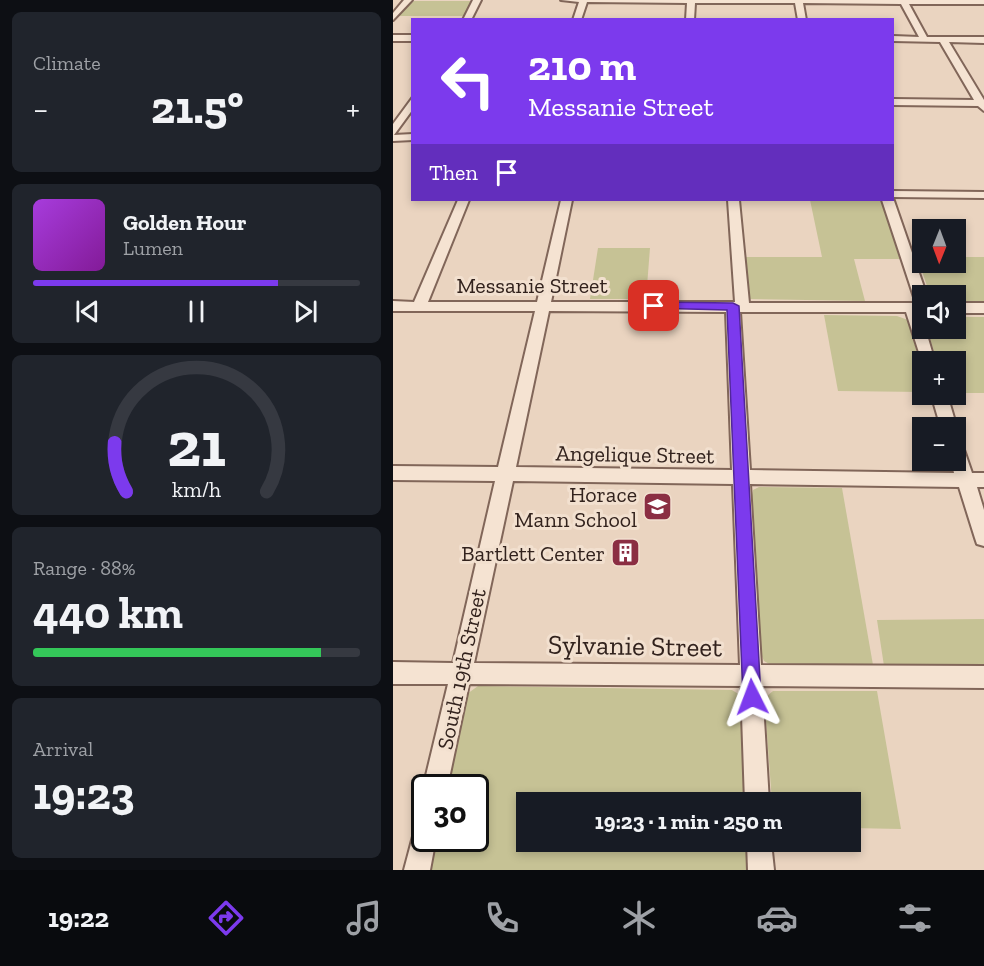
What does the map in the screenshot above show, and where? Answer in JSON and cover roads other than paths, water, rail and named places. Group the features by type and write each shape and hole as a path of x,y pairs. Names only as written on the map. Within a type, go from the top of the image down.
{"street":[{"path":"393,18 408,0"},
{"path":"468,18 477,0"},
{"path":"565,0 984,2"},
{"path":"578,18 584,0"},
{"path":"690,18 691,0"},
{"path":"798,0 802,18"},
{"path":"904,1 924,39"},
{"path":"393,38 411,38"},
{"path":"894,39 984,40"},
{"path":"943,40 983,105"},
{"path":"894,102 983,105"},
{"path":"393,132 411,103"},
{"path":"393,138 411,137"},
{"path":"894,194 984,195"},
{"path":"419,306 463,201"},
{"name":"South 19th Street","path":"438,774 567,201"},
{"path":"734,201 740,478 757,792"},
{"path":"888,201 913,285"},
{"name":"Messanie Street","path":"393,306 912,307"},
{"path":"966,308 984,308"},
{"path":"966,465 975,480 984,538"},
{"name":"Angelique Street","path":"393,473 975,480"},
{"name":"Sylvanie Street","path":"393,673 984,677"},
{"path":"417,870 421,852"},
{"path":"760,852 761,870"}],"place":[{"name":"Horace Mann School","path":"658,507"},
{"name":"Bartlett Center","path":"626,553"}]}
